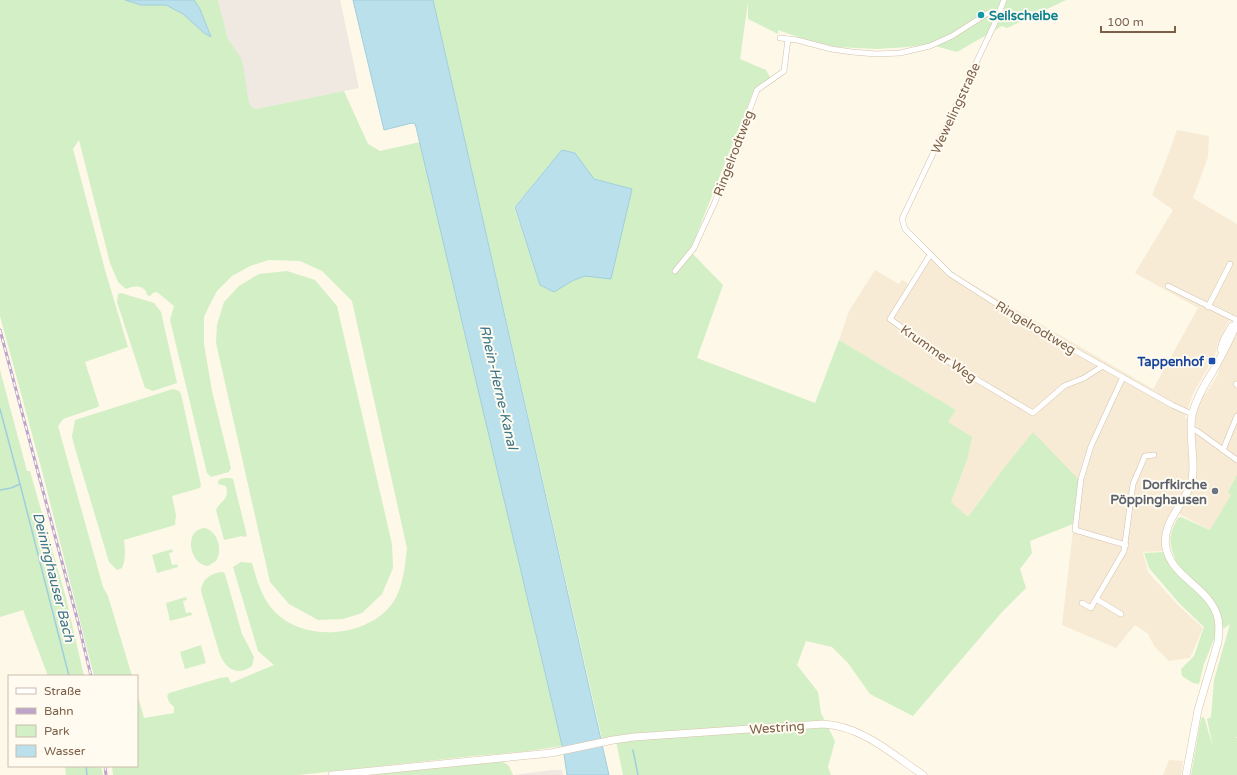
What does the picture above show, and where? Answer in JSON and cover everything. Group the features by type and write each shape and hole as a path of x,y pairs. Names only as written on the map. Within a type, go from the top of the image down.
{"main road":[{"path":"1186,775 1194,724 1218,642 1219,628 1217,614 1207,598 1178,570 1170,559 1166,548 1166,535 1170,523 1191,484 1192,414 1198,396 1231,338 1237,321"},
{"name":"Westring","path":"332,775 558,752 617,739 832,724 859,733 880,744 923,775"}],"street":[{"name":"Wewelingstraße","path":"904,215 1004,0"},
{"path":"780,38 797,40 830,49 852,52 876,54 900,53 930,46 952,36 988,13 999,13"},
{"name":"Ringelrodtweg","path":"675,271 694,248 715,202 757,90 784,71 788,39"},
{"name":"Ringelrodtweg","path":"904,215 902,219 905,229 950,274 1033,327 1192,414"},
{"name":"Krummer Weg","path":"930,255 890,319 959,369 1033,413 1064,386 1084,378 1103,366"},
{"path":"1208,307 1230,264"},
{"path":"1168,286 1237,321"},
{"path":"1123,377 1090,446 1081,479 1075,530 1126,546"},
{"path":"1223,450 1237,416"},
{"path":"1191,429 1197,431 1237,460"},
{"path":"1082,603 1091,608 1124,551 1126,546 1125,538 1133,484 1145,456 1154,455"},
{"path":"1096,599 1121,614"}],"shaded area":[{"path":"218,0 340,0 359,88 256,109 253,108 249,103 242,62 228,39"},
{"path":"1177,130 1209,136 1208,157 1193,198 1237,224 1237,316 1229,321 1218,343 1215,355 1193,394 1185,417 1189,420 1191,464 1189,482 1174,511 1165,551 1143,552 1148,572 1178,605 1203,628 1190,658 1169,661 1154,646 1148,634 1135,625 1116,648 1062,625 1079,479 984,494 968,518 951,502 967,460 948,422 956,410 839,340 849,311 875,270 899,284 902,280 909,284 930,249 956,275 1153,389 1198,308 1135,273 1173,210 1152,195"},
{"path":"1237,328 1237,480 1231,488 1230,497 1210,530 1179,514 1189,495 1194,423 1200,398 1207,392 1218,374 1222,357"},
{"path":"1169,760 1183,761 1181,775 1163,775"},
{"path":"552,770 562,770 563,775 513,775"}],"green space":[{"path":"0,0 125,0 141,5 166,5 183,14 204,33 211,37 200,9 194,0 218,0 228,39 241,58 249,103 253,108 256,109 344,91 368,144 380,151 420,142 562,746 521,752 298,775 113,775 112,767 138,767 138,697 144,718 174,713 174,707 169,702 167,696 169,693 220,678 228,677 231,683 274,665 258,651 233,567 241,562 252,563 263,596 270,607 288,622 302,628 319,632 335,632 352,629 367,624 381,615 396,598 401,584 407,548 352,301 322,271 300,261 269,260 250,266 232,276 217,291 204,317 204,344 212,391 231,468 229,472 211,477 207,473 170,320 174,306 157,292 150,296 147,295 142,288 132,287 126,289 118,282 110,263 79,140 73,149 105,270 128,347 85,362 99,405 98,407 63,419 58,426 103,587 108,596 132,675 94,675 42,471 0,316"},
{"path":"433,0 1066,0 1007,28 1002,26 957,52 928,44 877,49 836,47 810,41 778,30 778,34 748,19 748,2 740,59 766,70 771,79 754,90 690,251 723,285 697,358 815,403 839,340 956,410 948,422 972,437 967,460 951,502 968,517 1033,432 1079,480 1073,524 1030,541 1032,553 1020,569 1026,588 1002,612 913,716 870,694 848,663 832,647 806,641 797,665 818,692 821,713 835,741 828,767 831,775 623,775 615,736 602,739","holes":["562,150 575,153 594,179 632,189 585,276 554,291 540,285 514,207"]},
{"path":"287,271 315,280 337,306 392,544 393,568 382,594 362,613 343,619 318,620 289,604 270,582 216,343 217,325 224,302 239,286 259,274"},
{"path":"121,293 154,303 161,312 177,383 153,391 145,388 117,302 118,294"},
{"path":"0,370 27,471 30,471 66,598 84,675 48,675 23,610 0,617"},
{"path":"173,389 179,391 181,394 201,485 200,488 172,496 176,515 175,525 124,540 124,562 122,568 117,570 109,562 74,445 72,436 75,420"},
{"path":"1237,475 1237,737 1235,737 1237,738 1237,775 1191,775 1201,718 1204,717 1213,747 1207,719 1211,717 1214,680 1230,624 1216,634 1204,664 1199,684 1193,683 1182,676 1181,669 1194,656 1204,627 1179,603 1149,568 1144,553 1165,552 1168,560 1175,558 1171,548 1170,538 1178,518 1181,517 1210,530 1231,495 1228,492"},
{"path":"220,479 233,479 247,536 224,540 216,510 227,495 226,486 218,484"},
{"path":"205,528 216,537 219,547 216,561 208,566 196,560 191,547 191,540 194,534 198,530"},
{"path":"172,549 173,552 169,553 172,565 177,564 178,567 157,573 152,555"},
{"path":"223,572 225,574 242,634 254,657 252,666 242,671 233,670 230,668 220,655 201,591 203,583 208,577"},
{"path":"186,597 187,600 183,601 186,613 191,612 192,615 170,621 166,603"},
{"path":"201,645 206,663 185,669 180,652"},
{"path":"502,761 509,766 513,775 355,775"},
{"path":"65,767 101,767 103,775 66,775"}],"water":[{"path":"125,0 194,0 200,9 211,37 204,33 183,14 166,5 141,5"},
{"name":"Rhein-Herne-Kanal","path":"353,0 433,0 609,775 567,775 555,715 416,127 415,124 412,123 384,130"},
{"path":"562,150 575,153 594,179 632,189 611,279 585,276 572,281 554,292 540,285 515,207"}],"waterway":[{"path":"0,409 20,484 11,488 0,490"},
{"name":"Deininghauser Bach","path":"20,484 69,675"},
{"path":"633,750 638,775"},
{"name":"Deininghauser Bach","path":"86,767 87,775"}],"railway":[{"path":"0,330 91,675"},
{"path":"105,767 106,775"}],"place":[{"name":"Seilscheibe","path":"981,15"},
{"name":"Tappenhof","path":"1212,361"},
{"name":"Dorfkirche Pöppinghausen","path":"1215,491"}]}
